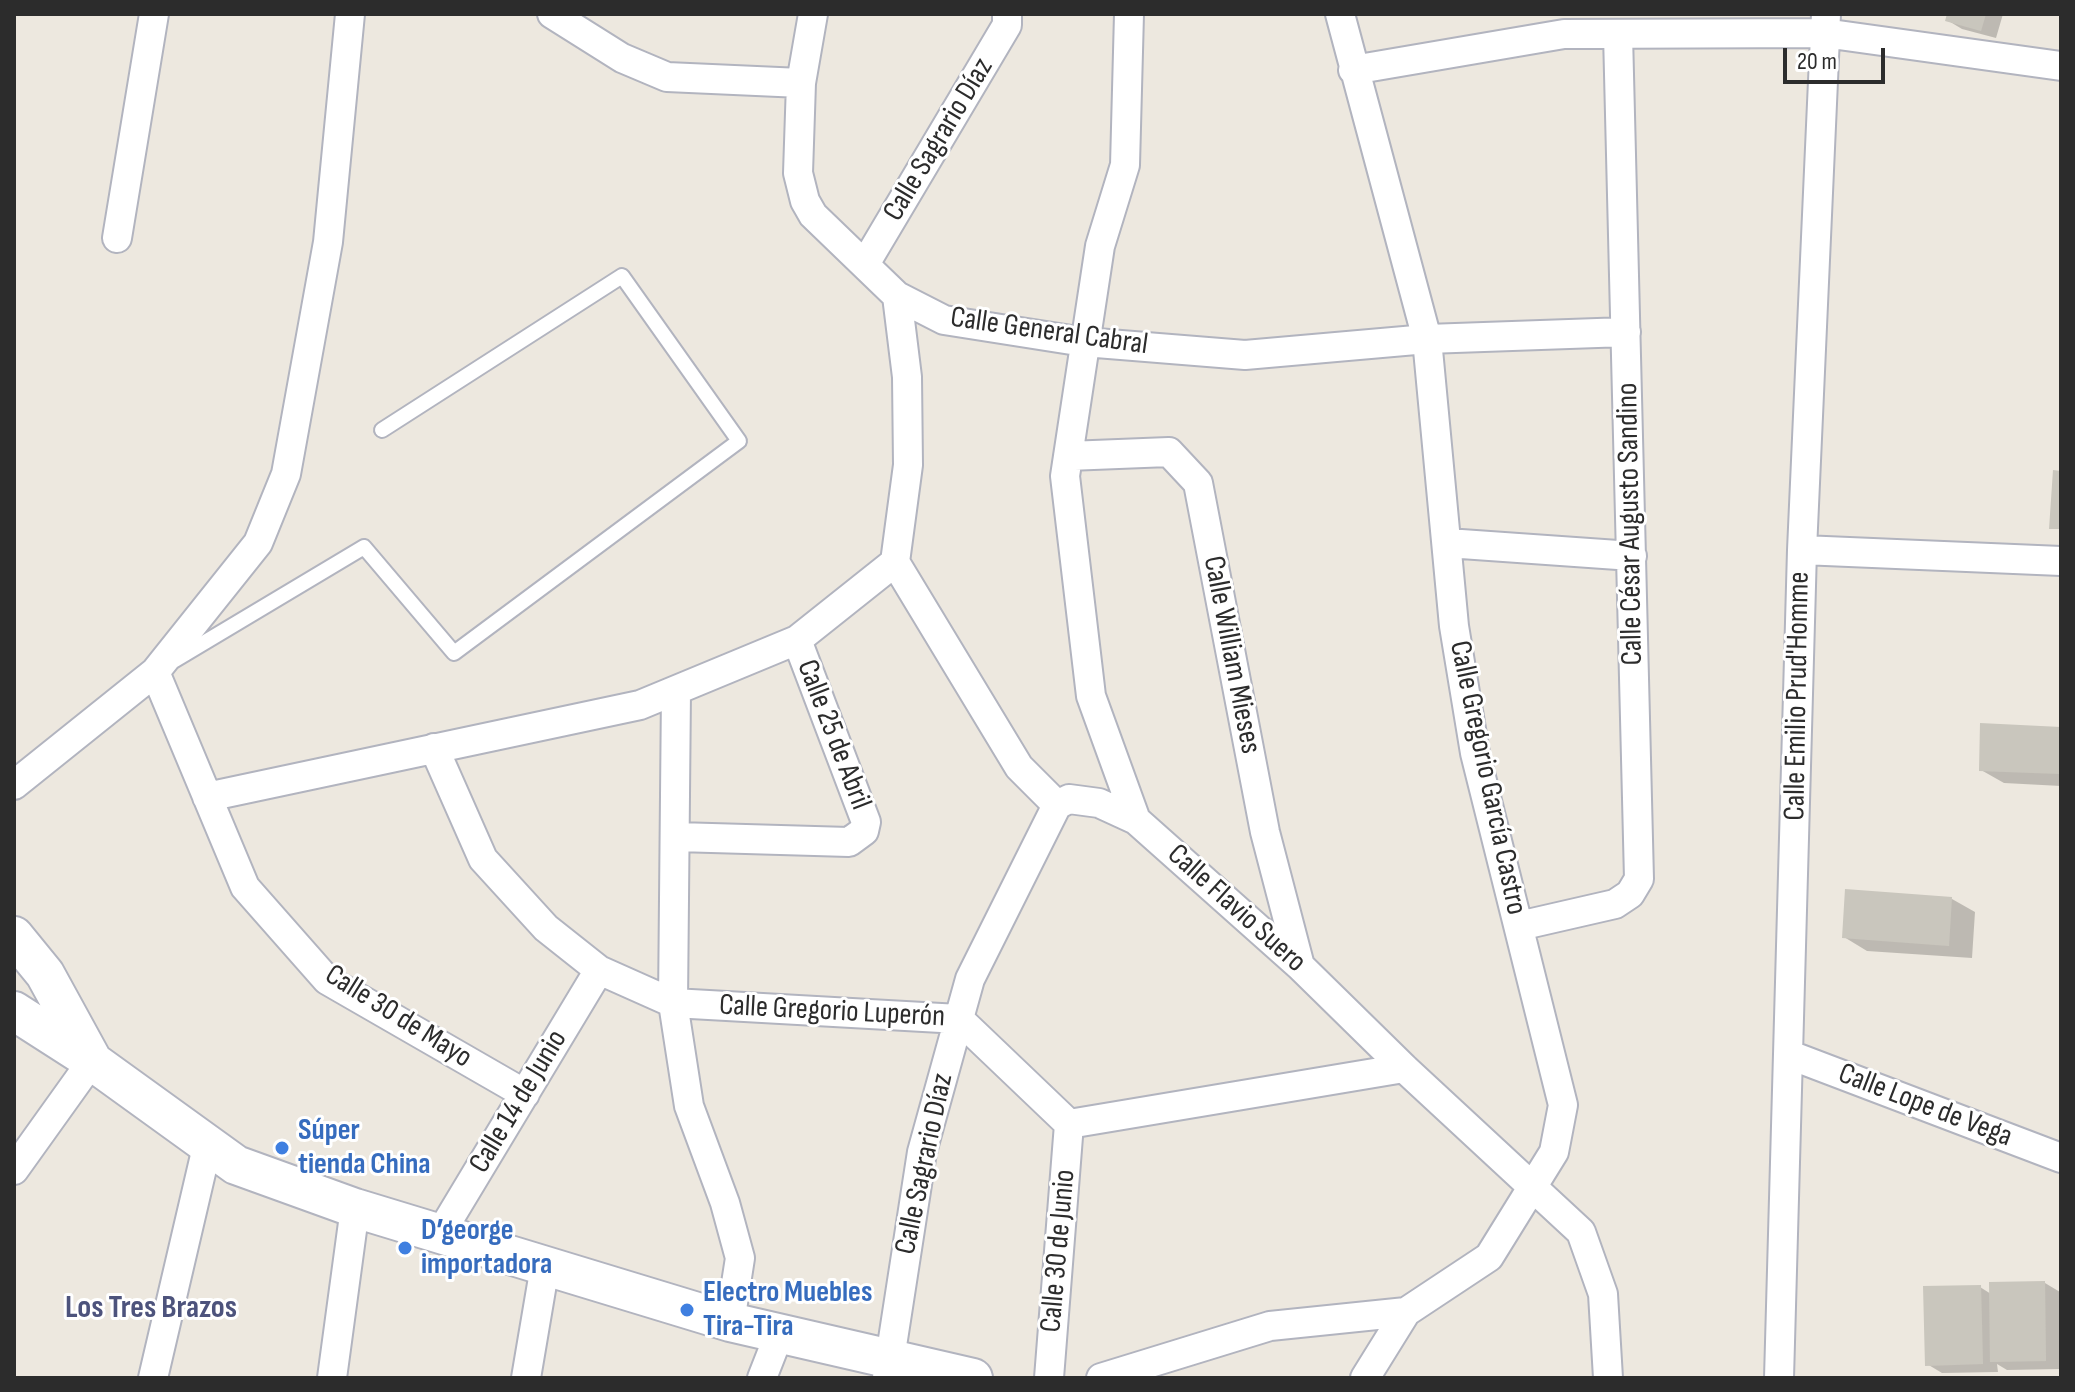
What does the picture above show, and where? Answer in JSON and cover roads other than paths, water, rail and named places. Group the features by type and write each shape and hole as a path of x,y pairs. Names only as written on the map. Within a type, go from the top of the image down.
{"main road":[{"path":"14,936 45,974 92,1061"},
{"path":"14,1008 37,999 45,974"},
{"path":"14,1008 236,1165 355,1208 730,1322 780,1332 888,1368 973,1378"}],"street":[{"path":"117,238 154,14"},
{"path":"14,785 155,672 258,543 286,474 328,242 350,14"},
{"path":"552,14 622,58 667,77 801,83"},
{"name":"Calle General Cabral","path":"813,14 801,83 798,173 805,201 813,215 897,296 944,320 1084,342 1245,355 1427,339 1626,332"},
{"name":"Calle Sagrario Díaz","path":"865,264 1007,25 1007,14"},
{"name":"Calle Flavio Suero","path":"1129,14 1125,165 1100,246 1065,476 1091,696 1136,820 1300,966 1404,1068 1581,1232 1603,1294 1608,1378"},
{"name":"Calle Gregorio García Castro","path":"1340,14 1427,339 1454,626 1475,753 1563,1105 1554,1152 1489,1257 1406,1312 1365,1378"},
{"path":"1353,70 1564,24 1618,34 1825,23 2061,66"},
{"name":"Calle Emilio Prud'Homme","path":"1779,1378 1802,550 1825,23"},
{"name":"Calle César Augusto Sandino","path":"1519,926 1615,904 1630,894 1639,879 1618,34"},
{"path":"897,296 907,377 908,465 895,562 1019,767 1057,805 1069,799 1099,803 1136,820"},
{"name":"Calle William Mieses","path":"1068,456 1169,452 1198,483 1265,832 1300,966"},
{"path":"1447,543 1632,556"},
{"path":"1802,550 2061,561"},
{"path":"207,797 640,705 797,640 895,562"},
{"name":"Calle 25 de Abril","path":"677,837 849,842 864,831 866,822 797,640"},
{"name":"Calle 30 de Mayo","path":"155,672 245,887 327,980 525,1094"},
{"path":"676,691 677,837 673,1003 689,1106 725,1203 740,1258 730,1322"},
{"name":"Calle Gregorio Luperón","path":"434,748 483,859 546,928 599,970 673,1003 959,1019 1069,1124"},
{"name":"Calle Sagrario Díaz","path":"888,1368 922,1152 970,979 1057,805"},
{"name":"Calle 14 de Junio","path":"440,1234 599,970"},
{"name":"Calle Lope de Vega","path":"1790,1055 2061,1158"},
{"path":"14,1170 92,1061"},
{"path":"1069,1124 1404,1068"},
{"name":"Calle 30 de Junio","path":"1049,1378 1069,1124"},
{"path":"153,1378 207,1147"},
{"path":"332,1378 355,1208"},
{"path":"526,1378 545,1266"},
{"path":"1101,1378 1270,1326 1406,1312"},
{"path":"762,1378 780,1332"}],"lane":[{"path":"155,672 364,547 454,653 739,441 622,276 382,430"}],"place":[{"name":"Súper tienda China","path":"282,1148"},
{"name":"D’george importadora","path":"405,1248"},
{"name":"Electro Muebles Tira-Tira","path":"687,1310"}],"district":[{"name":"Los Tres Brazos","path":"151,1309"}]}
